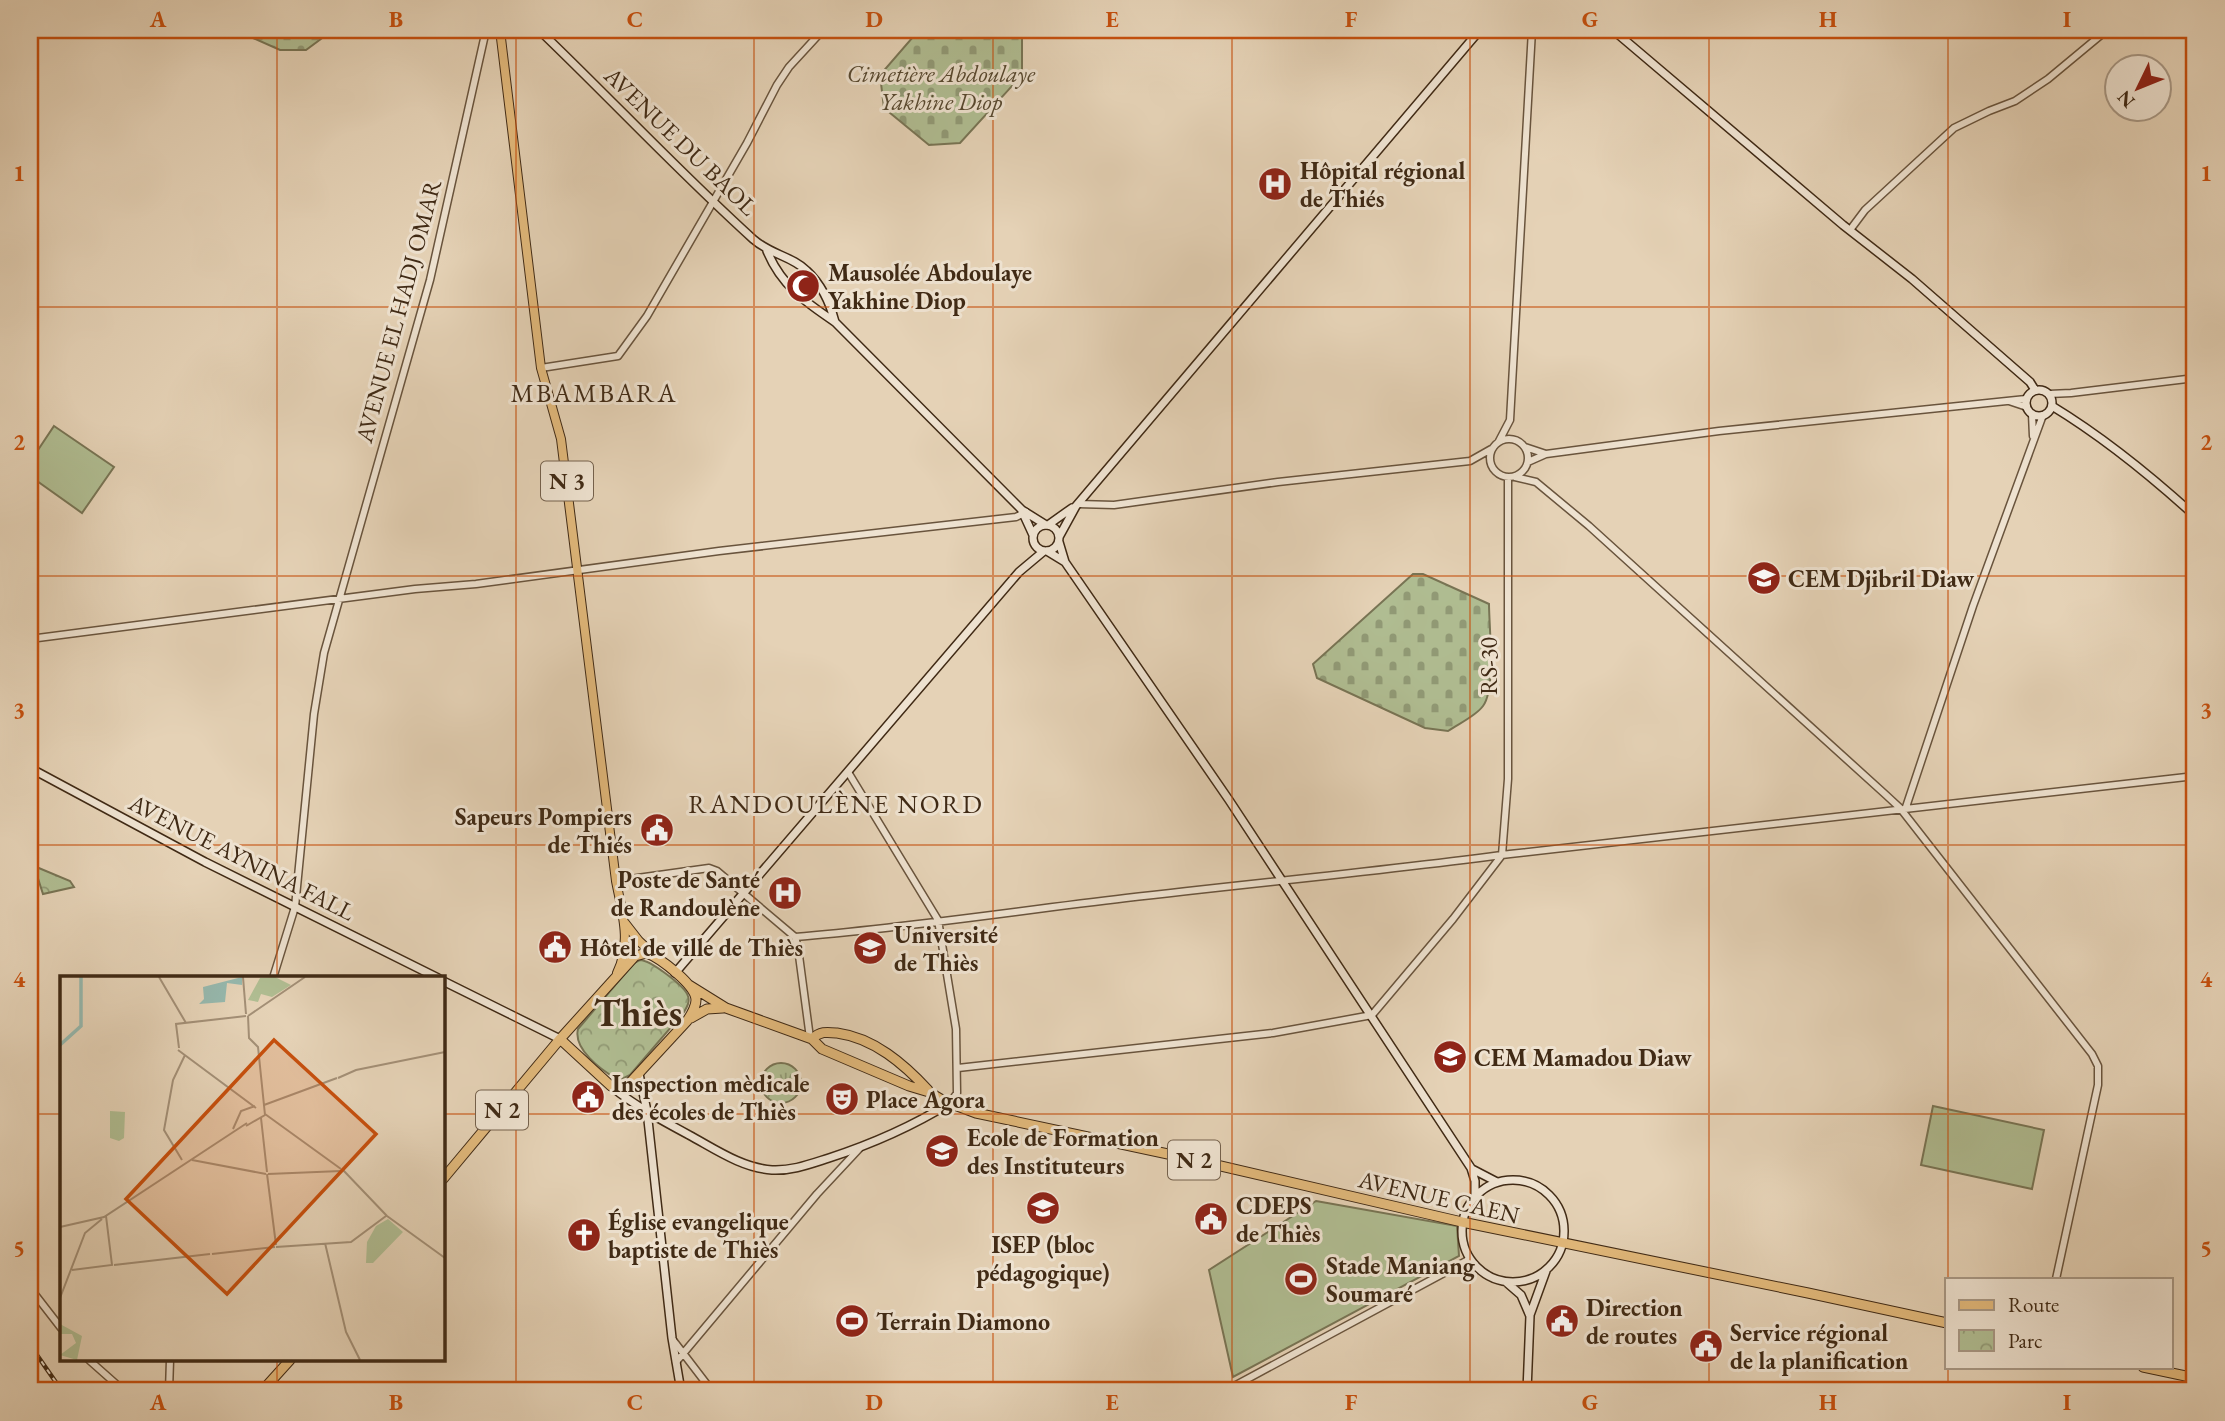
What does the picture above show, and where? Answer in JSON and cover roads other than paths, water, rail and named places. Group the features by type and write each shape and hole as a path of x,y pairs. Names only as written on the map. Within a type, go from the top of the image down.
{"highway":[{"path":"647,953 675,973 689,985 696,1002 687,1021 626,1087 611,1086 560,1039 630,959 647,953"},
{"name":"N 2","path":"689,985 726,1008"},
{"path":"687,1021 707,1009 726,1008"},
{"name":"AVENUE CAEN","path":"726,1008 811,1038 822,1049 909,1086 929,1091"},
{"name":"AVENUE CAEN","path":"811,1038 824,1032 864,1040 902,1064 929,1091 976,1114 1182,1157 1563,1244 1945,1323"},
{"name":"N 2","path":"444,1179 560,1039"},
{"path":"262,1391 288,1362"},
{"path":"2148,1368 2195,1378"}],"main road":[{"name":"N 3","path":"500,30 541,368 561,439 616,881 624,921 626,946 616,976"},
{"name":"N 3","path":"503,43 506,30"},
{"name":"AVENUE DU BAOL","path":"539,30 713,202 767,251 787,258 806,270 819,285 835,322"},
{"path":"1019,572 1054,548 1077,505 1480,30"},
{"path":"1613,30 1912,279 2018,372 2029,398 2032,414 2078,421"},
{"name":"AVENUE DU BAOL","path":"767,251 774,268 787,286 835,322 1024,513"},
{"path":"2029,398 2043,390 2049,394 2052,405 2078,421 2195,516"},
{"path":"2044,415 2052,405"},
{"path":"675,973 1019,572 1029,555 1039,527 1047,525 1077,505"},
{"path":"1024,513 1055,528 1065,562 1282,880 1471,1168 1475,1181 1475,1196"},
{"path":"1024,513 1037,548 1065,562"},
{"name":"AVENUE AYNINA FALL","path":"30,768 205,862 434,976"},
{"name":"N 3","path":"624,921 639,941 660,960"},
{"name":"AVENUE AYNINA FALL","path":"444,981 560,1039"},
{"path":"639,1074 647,1111 672,1338 681,1391"},
{"path":"611,1086 647,1111 717,1151 747,1165 770,1170 802,1167 859,1149 916,1124 950,1103"},
{"path":"1471,1168 1497,1182"},
{"path":"1527,1391 1530,1316 1546,1271 1557,1258 1563,1244 1562,1217 1549,1195 1530,1183 1519,1180 1497,1182 1475,1196 1465,1212 1462,1222 1463,1241 1470,1259 1485,1275 1506,1282 1521,1295 1530,1316"},
{"path":"1506,1282 1531,1279 1546,1271"}],"street":[{"name":"AVENUE EL HADJ OMAR","path":"295,907 314,714 324,653 430,280 486,30"},
{"path":"541,368 618,356 647,316 747,143 777,85 789,67 823,30"},
{"path":"1471,461 1493,448 1510,420 1532,30"},
{"path":"1850,230 1865,210 1954,128 2015,101 2048,79 2107,30"},
{"path":"2049,394 2195,378"},
{"path":"2052,405 2068,393"},
{"path":"1512,477 1527,464 1546,454 1719,431 2029,398"},
{"path":"2032,414 2033,438"},
{"path":"1903,808 2033,438 2044,415"},
{"path":"1510,420 1536,482 1589,526 1903,808 2084,1043 2098,1066 2098,1085 2056,1278"},
{"path":"1499,441 1510,439 1546,454"},
{"path":"1493,448 1490,459 1494,470"},
{"path":"1077,505 1114,505 1278,482 1471,461 1512,477 1536,482"},
{"name":"RS-30","path":"1502,855 1508,779 1512,477"},
{"path":"30,639 1024,513"},
{"path":"848,772 938,920 956,1028 957,1093 950,1103"},
{"path":"795,937 2195,776"},
{"path":"958,1068 1273,1032 1372,1016 1502,855"},
{"path":"616,881 709,868 718,871 795,937 811,1038"},
{"path":"274,976 295,907"},
{"path":"676,1362 817,1194 859,1149"},
{"path":"1225,1391 1470,1259"},
{"path":"30,1288 60,1327"},
{"path":"672,1338 712,1391"},
{"path":"91,1362 124,1391"},
{"path":"169,1391 170,1362"}],"railway":[{"path":"30,1345 62,1391"}],"place":[{"name":"Hôpital régional de Thiés","path":"1275,184"},
{"name":"Mausolée Abdoulaye Yakhine Diop","path":"803,286"},
{"name":"CEM Djibril Diaw","path":"1764,578"},
{"name":"Sapeurs Pompiers de Thiés","path":"657,830"},
{"name":"Poste de Santé de Randoulène","path":"785,893"},
{"name":"Hôtel de ville de Thiès","path":"555,947"},
{"name":"Université de Thiès","path":"870,948"},
{"name":"CEM Mamadou Diaw","path":"1450,1057"},
{"name":"Inspection mèdicale des écoles de Thiès","path":"588,1097"},
{"name":"Place Agora","path":"842,1099"},
{"name":"Ecole de Formation des Instituteurs","path":"942,1151"},
{"name":"ISEP (bloc pédagogique)","path":"1043,1208"},
{"name":"CDEPS de Thiès","path":"1211,1219"},
{"name":"Église evangelique baptiste de Thiès","path":"584,1235"},
{"name":"Stade Maniang Soumaré","path":"1301,1279"},
{"name":"Terrain Diamono","path":"852,1321"},
{"name":"Direction de routes","path":"1562,1321"},
{"name":"Service régional de la planification","path":"1706,1346"}],"district":[{"name":"MBAMBARA","path":"594,393"},
{"name":"RANDOULÈNE NORD","path":"836,804"},
{"name":"Thiès","path":"638,1012"}],"park label":[{"name":"Cimetière Abdoulaye Yakhine Diop","path":"941,87"}]}
